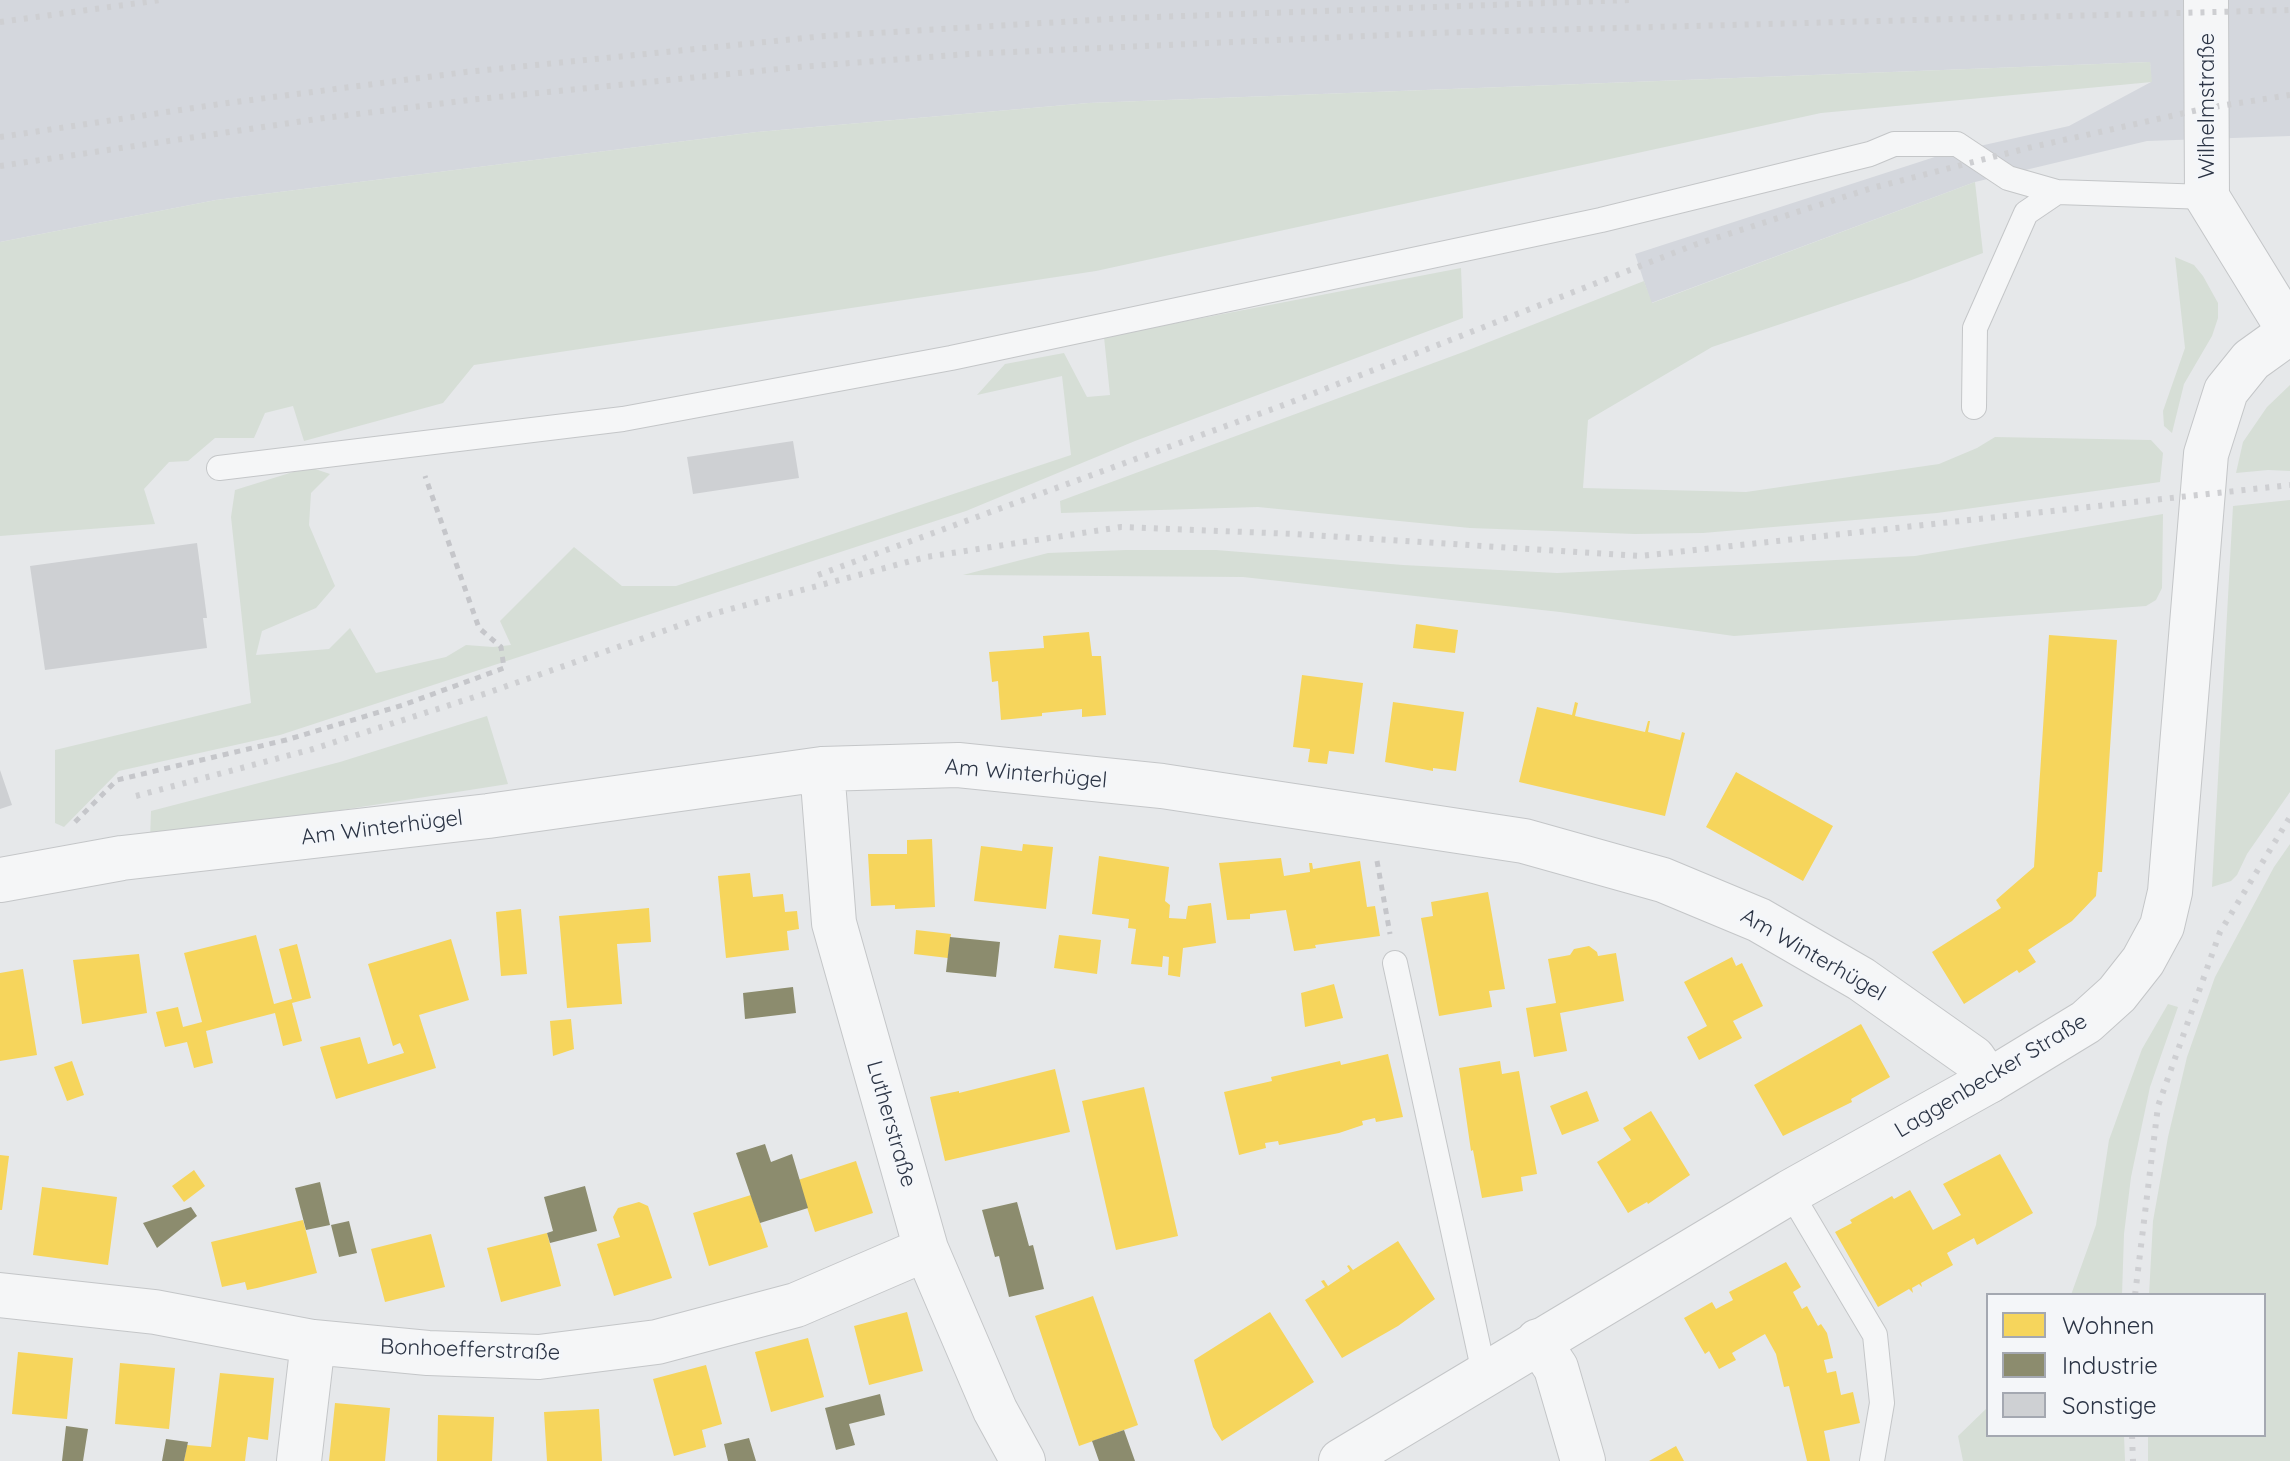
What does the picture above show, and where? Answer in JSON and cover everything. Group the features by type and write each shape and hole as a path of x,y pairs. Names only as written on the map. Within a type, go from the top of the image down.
{"street":[{"name":"Wilhelmstraße","path":"2206,0 2207,197 2290,332"},
{"name":"Laggenbecker Straße","path":"1341,1461 1790,1192 1989,1081 2086,1022 2117,994 2135,972 2162,926 2170,892 2206,454 2226,391 2251,360 2290,332"},
{"name":"Am Winterhügel","path":"0,880 122,858 488,816 822,769 958,765 1162,786 1524,841 1663,880 1759,920 1861,979 1973,1058 1989,1081"},
{"name":"Lutherstraße","path":"822,769 834,923 926,1249 995,1410 1023,1461"},
{"name":"Bonhoefferstraße","path":"0,1295 155,1312 313,1342 428,1353 539,1357 657,1342 796,1305 926,1249"},
{"path":"1538,1341 1556,1368 1583,1461"},
{"path":"299,1461 313,1342"}],"lane":[{"path":"219,468 623,419 951,358 1601,220 1870,154 1894,144 1957,144 2008,178 2057,192 2207,197"},
{"path":"1974,407 1975,328 2026,213 2057,192"},
{"path":"1395,963 1484,1373"},
{"path":"1790,1192 1875,1335 1882,1403 1872,1461"}],"path":[{"path":"55,870 68,829 117,780 300,736 403,705 504,668 501,647 479,628 413,444"},
{"path":"1370,817 1395,963"}],"shaded area":[{"path":"0,0 2290,0 2290,136 2147,141 1975,182 1651,303 1635,254 1944,154 2069,126 2151,82 2150,62 1089,103 757,132 216,200 0,242"},
{"path":"2150,62 2152,82 1821,113 1096,271 474,365 443,403 304,441 293,406 265,413 254,438 215,438 188,461 169,462 144,489 155,524 0,536 0,242 216,200 757,132 1089,103"},
{"path":"1975,182 1983,253 1712,347 1588,420 1583,488 1746,492 1939,464 1995,437 2151,440 2163,453 2160,482 1937,513 1703,533 1635,534 1470,528 1258,507 1061,513 1060,501 1466,351 1644,281 1652,303"},
{"path":"2175,257 2194,265 2203,276 2218,303 2218,318 2212,336 2184,384 2172,433 2164,426 2163,411 2185,348"},
{"path":"1461,268 1463,318 1135,441 966,511 280,735 119,771 64,827 55,823 55,750 251,703 231,517 235,490 309,467 330,474 311,493 309,525 335,586 316,608 262,631 256,655 329,649 350,628 376,673 446,657 466,645 511,645 500,621 574,547 622,586 676,586 1071,455 1062,376 977,395 1005,364 1064,353 1087,397 1110,395 1104,337"},
{"path":"2290,385 2290,471 2236,473 2243,442 2267,407"},
{"path":"2290,500 2290,792 2247,854 2237,875 2231,881 2212,887 2233,506"},
{"path":"2163,514 2162,588 2156,600 2146,606 1734,636 1560,612 1243,577 963,575 1048,553 1126,550 1216,550 1557,573 1915,556"},
{"path":"487,716 508,784 150,840 151,811 340,762"},
{"path":"2290,844 2290,1461 2148,1461 2148,1437 2266,1437 2266,1293 2149,1293 2153,1221 2187,1057 2215,977 2274,867"},
{"path":"2168,1004 2178,1007 2150,1087 2131,1177 2124,1234 2122,1293 2072,1293 2096,1225 2109,1140 2142,1049"},
{"path":"1986,1409 1986,1437 2124,1437 2125,1461 1963,1461 1958,1436"}],"building: Wohnen":[{"path":"1416,624 1458,630 1455,653 1413,648"},
{"path":"1089,632 1092,656 1101,656 1106,715 1082,717 1082,709 1001,720 998,681 992,682 989,652 1044,648 1043,636"},
{"path":"2049,635 2117,640 2102,872 2098,872 2096,896 2072,921 2028,950 2036,962 2019,973 2017,970 1964,1004 1932,952 2001,908 1996,900 2034,867"},
{"path":"1302,675 1363,683 1354,754 1329,751 1327,764 1308,762 1310,749 1293,747"},
{"path":"1393,702 1464,712 1456,771 1433,768 1433,771 1385,762"},
{"path":"1575,702 1578,703 1575,716 1645,732 1650,721 1648,732 1680,740 1682,732 1685,733 1665,816 1519,782 1537,707 1572,715"},
{"path":"1736,772 1833,826 1803,881 1706,827"},
{"path":"932,839 935,907 895,909 895,905 871,906 868,854 907,854 907,840"},
{"path":"1023,844 1053,847 1046,909 974,901 981,846 1022,851"},
{"path":"1099,856 1169,867 1165,901 1170,905 1169,918 1186,919 1188,906 1211,903 1216,943 1183,948 1180,977 1168,975 1169,957 1163,956 1162,967 1131,964 1136,929 1128,928 1129,919 1092,914"},
{"path":"1281,858 1284,876 1310,872 1309,863 1312,863 1313,869 1360,861 1367,907 1375,906 1380,936 1294,951 1286,910 1250,914 1250,919 1227,920 1219,863"},
{"path":"750,873 753,897 783,894 785,912 797,911 799,929 787,931 789,950 726,958 718,876"},
{"path":"1488,892 1505,989 1489,991 1492,1007 1439,1016 1421,918 1433,916 1431,902"},
{"path":"649,908 651,942 617,944 622,1004 567,1008 559,916"},
{"path":"521,909 527,974 501,976 496,912"},
{"path":"916,930 951,934 948,958 914,954"},
{"path":"256,935 274,1004 292,999 279,949 297,944 311,998 292,1003 302,1041 283,1046 275,1013 206,1031 213,1063 194,1068 187,1042 165,1047 156,1012 178,1007 183,1027 202,1022 184,953"},
{"path":"1059,935 1101,940 1097,974 1054,968"},
{"path":"451,939 469,1000 419,1015 436,1068 336,1099 320,1047 360,1037 368,1064 404,1053 400,1043 393,1046 368,964"},
{"path":"1589,946 1598,956 1616,953 1624,1001 1560,1013 1567,1051 1534,1057 1526,1008 1556,1003 1548,959 1570,955 1574,949"},
{"path":"139,954 147,1013 82,1024 73,960"},
{"path":"1732,957 1736,966 1742,963 1763,1006 1733,1021 1742,1038 1699,1060 1687,1037 1707,1026 1684,982"},
{"path":"23,969 37,1055 0,1061 0,973"},
{"path":"1334,984 1343,1018 1305,1027 1301,993"},
{"path":"571,1019 574,1049 553,1056 550,1021"},
{"path":"1861,1024 1890,1077 1851,1099 1852,1102 1783,1136 1754,1085"},
{"path":"1388,1054 1403,1117 1376,1122 1375,1118 1339,1133 1279,1145 1278,1141 1265,1143 1266,1148 1239,1155 1224,1092 1340,1061 1341,1065"},
{"path":"72,1061 84,1095 67,1101 54,1067"},
{"path":"1500,1061 1502,1074 1519,1071 1537,1174 1521,1177 1523,1191 1482,1198 1471,1151 1459,1068"},
{"path":"1055,1069 1070,1132 945,1161 930,1097 959,1093"},
{"path":"1144,1087 1178,1236 1116,1250 1082,1101"},
{"path":"1587,1091 1599,1121 1562,1135 1550,1106"},
{"path":"1651,1111 1690,1175 1648,1204 1628,1213 1597,1162 1631,1140 1623,1128"},
{"path":"2000,1154 2033,1213 1977,1245 1974,1238 1947,1253 1953,1265 1921,1283 1922,1287 1919,1284 1912,1288 1913,1293 1909,1289 1878,1307 1835,1232 1892,1196 1894,1199 1910,1190 1933,1230 1961,1215 1943,1184"},
{"path":"0,1155 9,1156 2,1210 0,1210"},
{"path":"856,1161 873,1213 815,1232 798,1180"},
{"path":"194,1170 205,1186 184,1202 172,1186"},
{"path":"42,1187 117,1197 108,1265 33,1255"},
{"path":"751,1195 768,1247 709,1266 693,1213"},
{"path":"639,1202 648,1206 672,1278 614,1296 597,1244 620,1237 613,1217 618,1208"},
{"path":"303,1220 317,1273 247,1290 245,1282 222,1287 211,1242"},
{"path":"547,1233 561,1286 501,1302 487,1248"},
{"path":"431,1234 445,1287 385,1302 371,1249"},
{"path":"1398,1241 1435,1299 1398,1326 1342,1358 1305,1300 1325,1287 1321,1281 1324,1280 1328,1286 1350,1271 1347,1266 1353,1270"},
{"path":"1786,1262 1801,1287 1793,1292 1802,1309 1807,1306 1818,1326 1821,1324 1827,1333 1833,1358 1824,1360 1827,1373 1836,1371 1841,1395 1853,1392 1860,1423 1824,1431 1830,1461 1807,1461 1789,1386 1784,1387 1776,1354 1765,1334 1732,1353 1736,1360 1719,1369 1709,1351 1705,1354 1684,1318 1712,1302 1716,1309 1733,1300 1729,1292"},
{"path":"1093,1296 1138,1425 1079,1446 1035,1316"},
{"path":"907,1312 923,1371 869,1385 854,1326"},
{"path":"1270,1312 1314,1382 1222,1441 1213,1427 1194,1360"},
{"path":"808,1338 824,1397 771,1412 755,1352"},
{"path":"18,1352 73,1358 67,1419 12,1414"},
{"path":"120,1363 175,1368 169,1429 115,1424"},
{"path":"706,1365 722,1424 702,1430 706,1447 674,1456 653,1379"},
{"path":"220,1373 274,1378 268,1440 248,1437 245,1461 184,1461 187,1445 211,1447"},
{"path":"335,1403 390,1408 385,1461 329,1461"},
{"path":"599,1409 602,1461 547,1461 544,1412"},
{"path":"438,1415 494,1417 492,1461 437,1461"},
{"path":"1676,1446 1684,1461 1649,1461"}],"building: Industrie":[{"path":"950,937 1000,942 996,977 946,972"},
{"path":"793,987 796,1013 745,1019 743,993"},
{"path":"765,1144 771,1162 792,1154 808,1208 760,1223 736,1153"},
{"path":"320,1182 330,1225 306,1230 295,1188"},
{"path":"585,1186 597,1231 550,1243 547,1233 553,1231 544,1197"},
{"path":"1017,1202 1029,1246 1033,1245 1044,1289 1009,1297 999,1256 995,1257 982,1210"},
{"path":"191,1207 197,1216 157,1248 143,1223"},
{"path":"349,1221 357,1253 339,1257 331,1225"},
{"path":"880,1394 885,1415 849,1424 855,1445 836,1450 825,1408"},
{"path":"66,1426 88,1429 83,1461 62,1461"},
{"path":"1124,1430 1135,1461 1099,1461 1092,1441"},
{"path":"749,1438 756,1461 728,1461 724,1444"},
{"path":"166,1439 188,1442 184,1461 162,1461"}],"building: Sonstige":[{"path":"793,441 799,478 693,494 687,457"},
{"path":"197,543 207,618 203,618 207,648 45,670 30,566"},
{"path":"0,770 12,805 0,809"}],"railway":[{"path":"0,22 161,0"},
{"path":"0,137 466,72 825,36 1127,18 1630,0"},
{"path":"0,166 317,119 478,99 799,67 968,54 1432,33 2290,10"},
{"path":"818,575 1289,403 1694,245 1872,188 2028,148 2207,108 2290,95"},
{"path":"136,796 313,749 487,693 712,614 926,557 1121,527 1295,534 1640,556 2290,485"},
{"path":"2135,1293 2158,1106 2220,932 2290,817"},
{"path":"2132,1437 2133,1461"}]}
